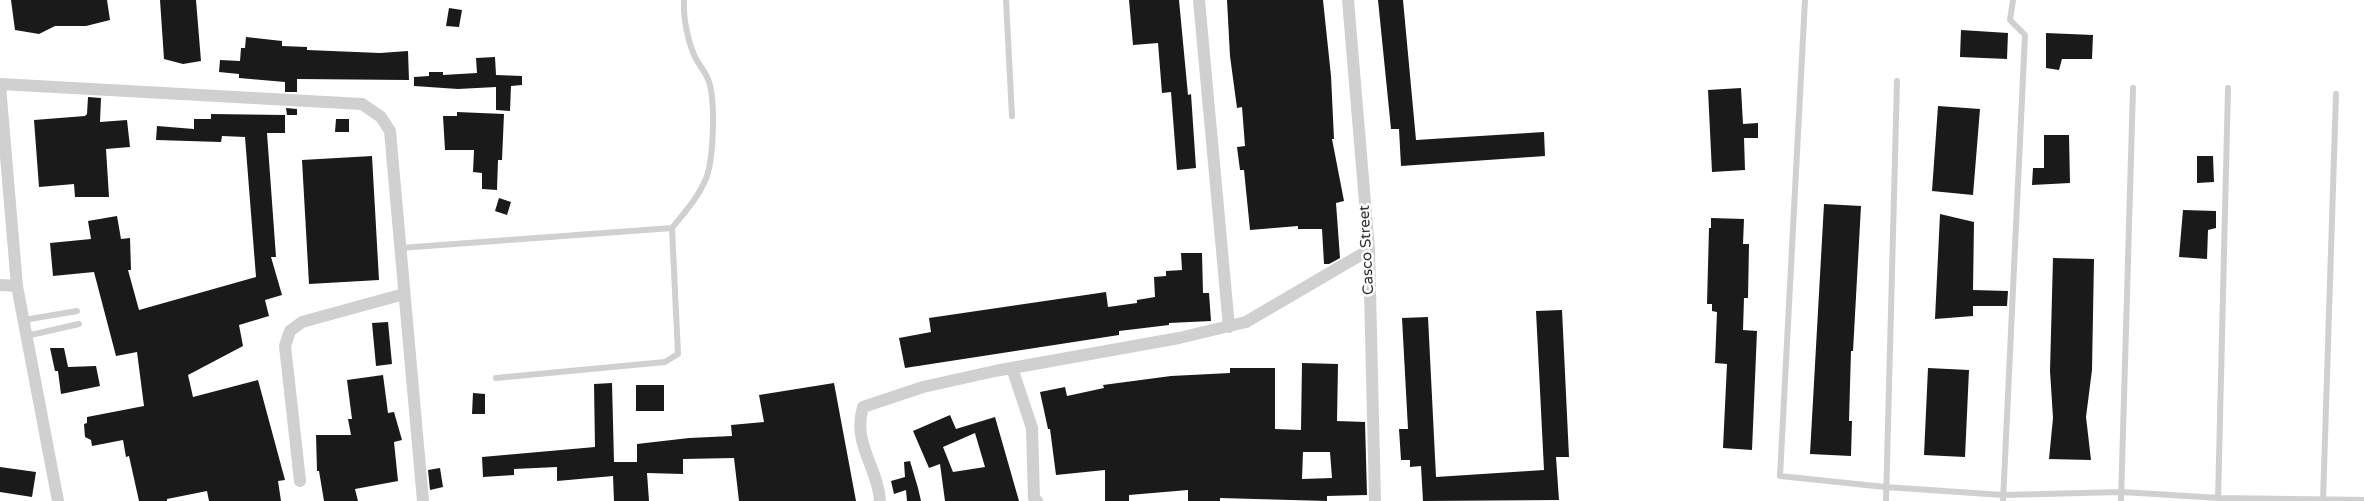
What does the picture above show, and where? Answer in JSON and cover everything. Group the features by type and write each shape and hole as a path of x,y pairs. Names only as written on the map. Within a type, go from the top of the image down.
{"street":[{"path":"1199,0 1229,327"},
{"name":"Casco Street","path":"1348,0 1369,250 1375,501"},
{"path":"58,501 17,286 0,85 362,104 381,117 390,130 423,501"},
{"path":"880,501 862,442 859,421 863,406 923,387 1012,368 1229,327 1246,322 1369,250"},
{"path":"0,285 17,286"},
{"path":"300,481 285,346 290,331 302,322 404,294"},
{"path":"1012,368 1032,428 1034,498 1037,501"}],"lane":[{"path":"496,378 665,362 678,354 672,228 689,207 705,181 709,166 713,107 713,97 708,78 695,58 683,12 684,0"},
{"path":"1006,0 1012,116"},
{"path":"1805,0 1780,476 2003,498 2122,492 2219,499 2364,500"},
{"path":"2003,498 2025,43 2025,35 2010,20 2013,0"},
{"path":"1886,501 1897,81"},
{"path":"2121,501 2133,88"},
{"path":"2219,499 2228,88"},
{"path":"2323,500 2336,94"},
{"path":"400,248 672,228"},
{"path":"24,320 76,311"},
{"path":"26,336 79,324"}],"building":[{"path":"11,0 107,0 110,20 86,26 55,26 39,34 15,30"},
{"path":"160,0 196,0 201,61 183,64 164,59"},
{"path":"1129,0 1179,0 1188,95 1191,94 1196,168 1177,170 1171,92 1162,93 1158,43 1133,45"},
{"path":"1227,0 1323,0 1331,76 1334,139 1332,139 1344,201 1336,203 1340,258 1329,264 1324,264 1322,229 1298,229 1298,226 1250,230 1244,170 1240,170 1237,147 1245,146 1242,107 1237,108 1230,56"},
{"path":"1378,0 1403,0 1416,140 1544,132 1545,156 1401,166 1399,129 1391,129"},
{"path":"449,8 462,10 459,27 446,26"},
{"path":"1961,30 2008,33 2007,59 1960,57"},
{"path":"2046,33 2093,35 2092,59 2062,59 2059,70 2046,68"},
{"path":"246,37 282,41 282,46 307,47 307,50 380,53 408,51 409,80 297,79 297,92 285,92 285,82 239,78 239,74 219,72 220,60 240,61 241,48 245,48"},
{"path":"495,57 496,75 522,76 522,85 511,86 510,111 496,110 496,87 458,89 414,86 414,77 429,76 429,72 443,72 443,75 477,73 476,58"},
{"path":"1741,88 1743,124 1758,123 1758,138 1744,138 1745,170 1712,172 1708,90"},
{"path":"88,97 101,98 100,122 127,120 130,147 106,149 109,197 75,197 74,184 39,187 34,120 85,116 87,114"},
{"path":"1938,106 1980,109 1973,195 1932,191"},
{"path":"286,108 297,109 297,115 287,115"},
{"path":"457,112 504,114 502,160 498,160 497,190 482,189 482,173 473,172 474,150 445,150 443,116 457,116"},
{"path":"211,114 285,115 285,133 267,133 276,257 271,257 282,295 265,300 269,316 239,325 243,346 188,375 193,397 258,380 285,480 278,481 281,501 209,501 207,491 167,499 167,501 139,501 129,456 126,457 123,440 92,446 91,440 85,437 84,424 87,423 87,417 144,406 137,352 116,356 94,272 53,276 50,243 91,239 88,221 117,216 121,239 130,238 131,270 128,270 139,310 256,277 245,137 222,136 221,142 156,140 157,126 194,129 194,119 211,119"},
{"path":"336,119 349,119 349,132 335,132"},
{"path":"2044,135 2069,135 2070,183 2032,185 2033,168 2044,168"},
{"path":"372,156 379,280 309,284 302,160"},
{"path":"2197,156 2213,156 2214,182 2197,183"},
{"path":"499,198 511,202 507,215 495,211"},
{"path":"1824,204 1861,206 1853,351 1851,351 1849,421 1852,421 1851,456 1810,454"},
{"path":"2183,210 2216,211 2216,228 2208,230 2207,259 2179,257"},
{"path":"1940,214 1974,222 1973,290 2008,291 2007,306 1973,306 1973,316 1935,319"},
{"path":"1711,218 1744,219 1743,244 1749,244 1748,298 1744,298 1743,330 1757,331 1752,450 1723,448 1727,364 1715,363 1717,312 1712,311 1712,304 1707,304 1709,228 1711,228"},
{"path":"1181,253 1202,253 1203,293 1209,293 1211,321 1169,323 1169,325 1119,331 1119,335 905,368 899,338 931,332 929,318 1106,292 1108,307 1137,303 1137,300 1155,297 1154,277 1166,276 1166,271 1182,270"},
{"path":"2053,258 2094,259 2092,370 2086,417 2091,460 2049,459 2053,418 2050,371"},
{"path":"1562,310 1569,457 1556,457 1559,500 1423,501 1421,466 1410,467 1410,460 1401,460 1399,429 1408,429 1402,318 1428,317 1436,477 1544,470 1536,311"},
{"path":"388,322 392,364 376,366 372,323"},
{"path":"50,348 64,348 68,367 96,366 100,386 61,394 58,371 55,371"},
{"path":"1302,363 1338,364 1337,421 1365,422 1367,495 1327,496 1327,501 1220,498 1220,501 1188,501 1188,490 1129,495 1129,501 1105,501 1105,470 1056,475 1050,429 1048,429 1040,392 1065,387 1067,396 1104,388 1103,385 1171,376 1230,373 1230,368 1275,368 1275,429 1301,430","holes":["1303,452 1330,452 1332,478 1302,479"]},
{"path":"1928,368 1969,370 1965,457 1924,455"},
{"path":"383,375 388,413 394,412 402,440 394,442 398,481 355,489 358,501 324,501 319,471 317,471 316,435 351,435 348,419 352,419 347,380"},
{"path":"612,383 614,462 637,462 637,444 689,438 732,436 731,425 764,422 759,395 834,383 856,501 739,501 734,458 683,459 683,474 647,473 649,501 614,501 613,476 557,481 557,467 514,469 514,475 483,477 482,457 595,447 594,384"},
{"path":"636,385 664,385 664,411 636,411"},
{"path":"473,393 485,394 485,414 472,414"},
{"path":"950,415 956,429 995,417 1019,501 945,501 940,464 929,468 913,431","holes":["975,433 985,467 953,472 943,447"]},
{"path":"910,461 921,501 907,501 906,490 894,494 891,481 905,477 904,462"},
{"path":"0,467 36,472 32,497 0,492"},
{"path":"440,468 443,487 430,490 428,470"}]}
